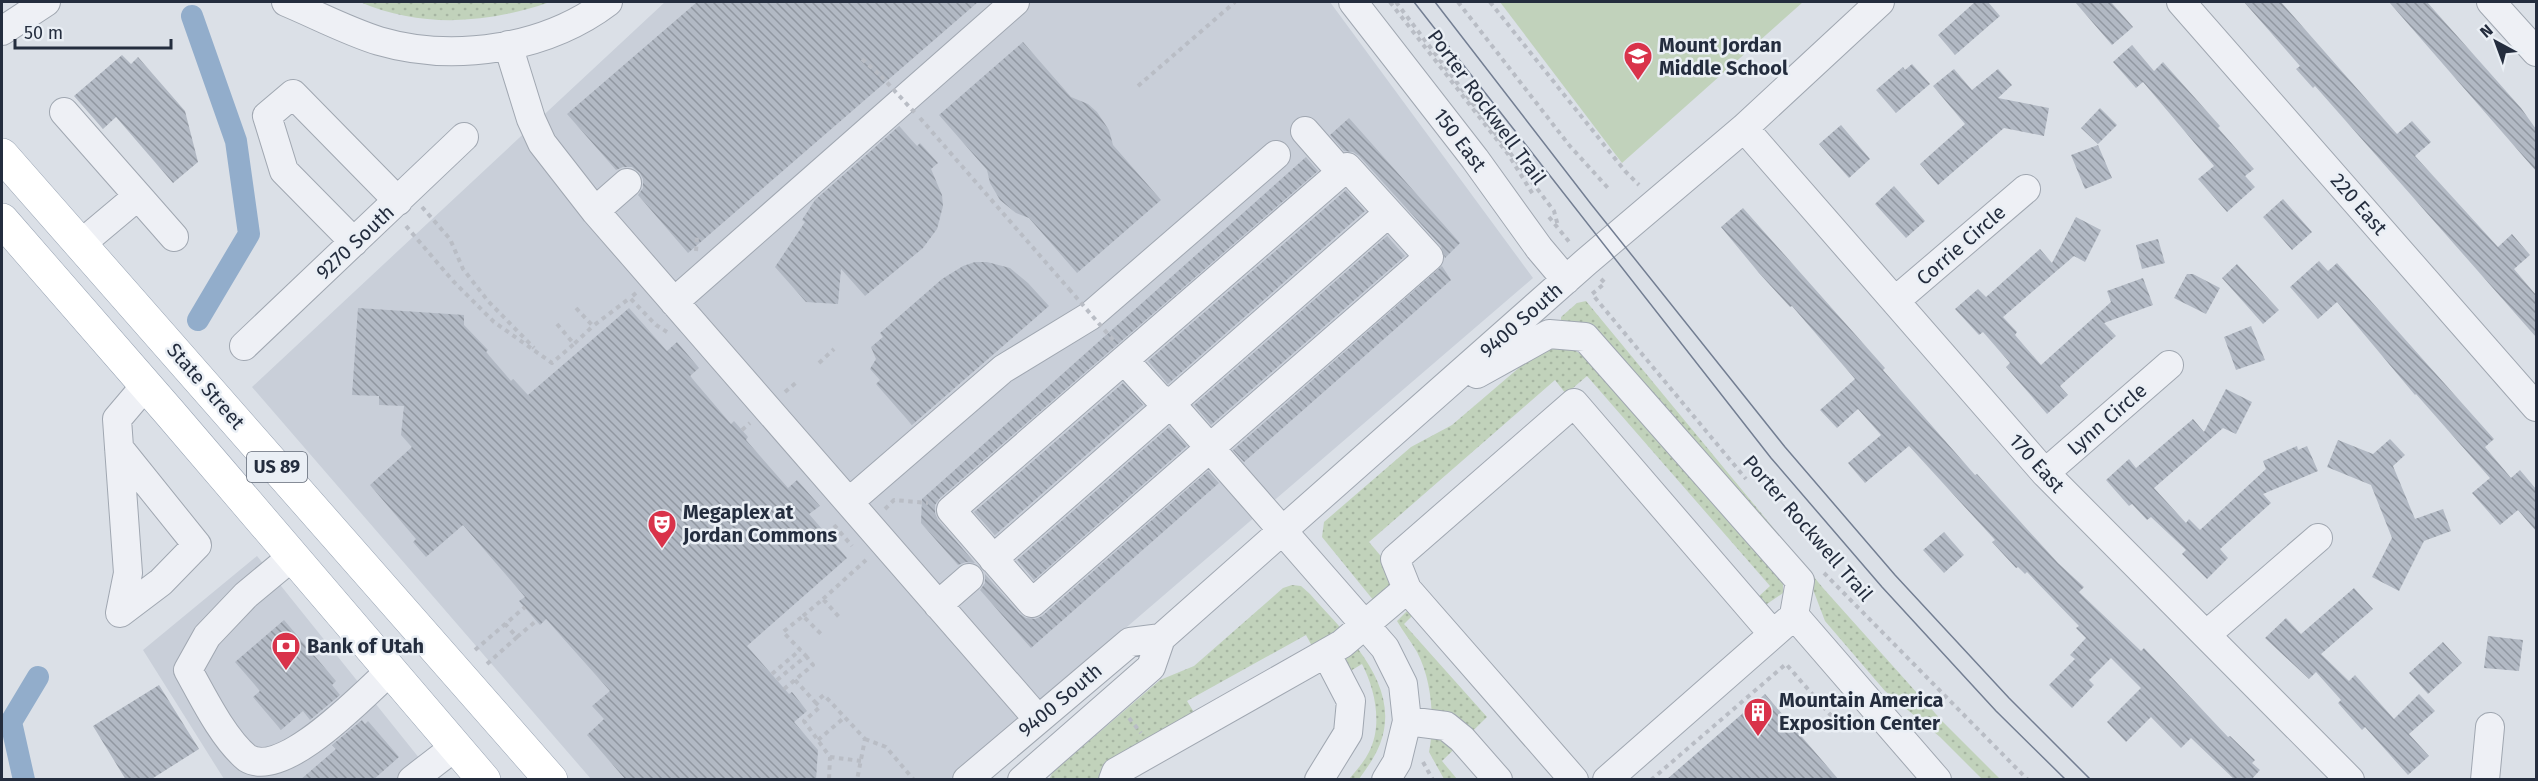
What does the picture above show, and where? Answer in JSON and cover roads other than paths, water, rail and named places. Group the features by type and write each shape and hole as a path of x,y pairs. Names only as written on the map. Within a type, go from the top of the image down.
{"main road":[{"name":"State Street","path":"2,155 82,243 551,780"},
{"name":"US 89","path":"2,220 391,670 469,769"}],"street":[{"path":"2,32 46,2"},
{"path":"286,2 314,7 381,41 423,49 467,51 508,45 542,36 574,23 608,2"},
{"path":"674,302 1015,2"},
{"name":"150 East","path":"1353,2 1475,159 1539,248 1566,279"},
{"name":"9400 South","path":"1022,780 1152,667 1161,638 1566,279 1744,128 1880,2"},
{"name":"220 East","path":"2181,2 2536,407"},
{"path":"2491,2 2536,52"},
{"path":"508,45 531,119 542,142 595,211 674,302 839,509 938,605 1037,718"},
{"path":"354,242 284,171 267,116 293,94 407,210"},
{"path":"64,112 174,237"},
{"name":"170 East","path":"1744,128 2045,473 2350,780"},
{"path":"1305,131 1341,172"},
{"name":"9270 South","path":"244,345 354,242 407,210 464,137"},
{"path":"839,509 1003,369 1090,316 1276,154"},
{"path":"1347,167 1429,257 1032,603 951,510 1119,350 1341,172 1347,167"},
{"path":"595,211 627,183"},
{"name":"Corrie Circle","path":"1895,301 2026,189"},
{"path":"82,243 138,196"},
{"path":"993,559 1172,405 1377,223"},
{"path":"1429,401 1548,334 1585,337 1800,581 1783,625 1606,780"},
{"path":"1119,350 1158,397 1172,405 1385,648 1403,684 1407,722 1397,762 1386,780"},
{"name":"Lynn Circle","path":"2045,473 2169,365"},
{"path":"119,448 197,545 161,582 120,613 128,573 119,448 117,419 145,386"},
{"path":"1574,780 1407,590 1395,559 1574,403 1783,625 1937,780"},
{"path":"2206,635 2318,538"},
{"path":"293,556 246,595 207,636 188,670 216,720 248,759 272,764 319,739 355,707 369,690 391,670"},
{"path":"938,605 969,578"},
{"path":"1113,780 1116,772 1342,644 1407,590"},
{"name":"9400 South","path":"967,780 1037,718 1130,642 1161,638"},
{"path":"1320,780 1348,733 1351,701 1326,653"},
{"path":"1407,722 1446,726 1462,739 1498,780"},
{"path":"2486,780 2490,727"},
{"path":"412,780 469,769"}],"waterway":[{"path":"192,16 236,141 249,234 198,320"},
{"path":"24,780 11,722 38,677"}],"tram line":[{"path":"1414,2 1771,458 1882,587 1996,711 2066,780"},
{"path":"1435,2 1591,204 1785,447 1895,575 2009,698 2091,780"}],"place":[{"name":"Mount Jordan Middle School","path":"1638,82"},
{"name":"Megaplex at Jordan Commons","path":"662,550"},
{"name":"Bank of Utah","path":"286,672"},
{"name":"Mountain America Exposition Center","path":"1758,738"}]}
